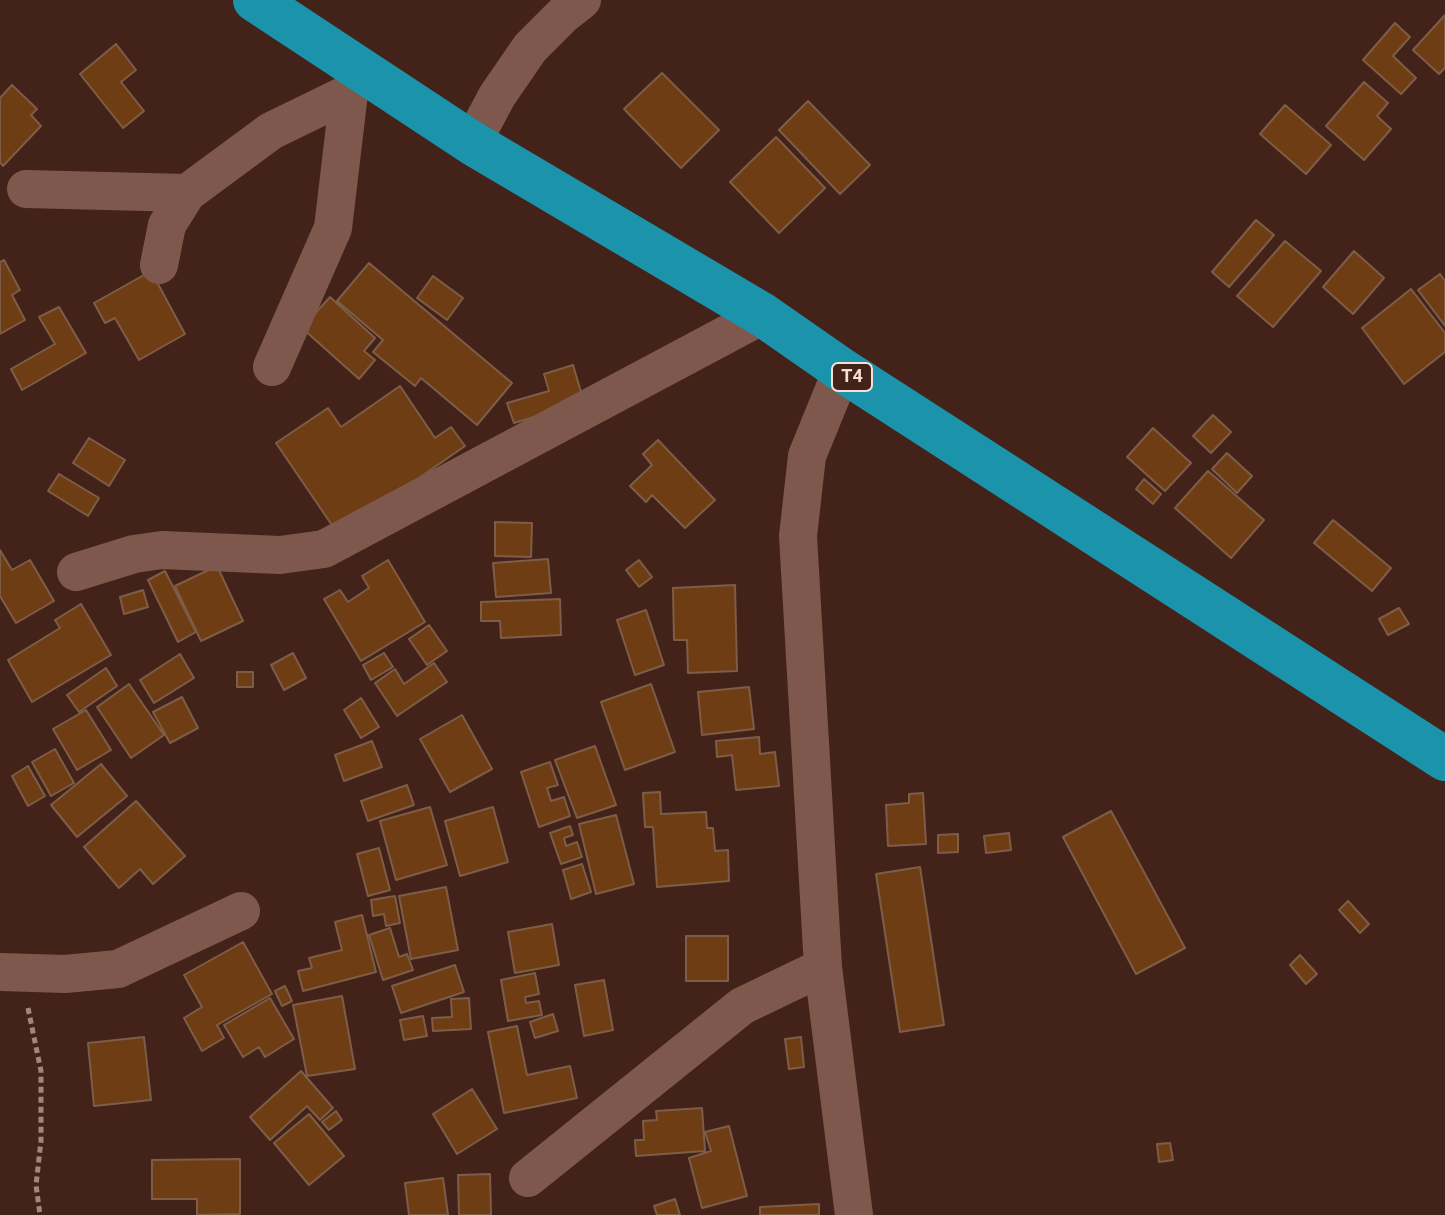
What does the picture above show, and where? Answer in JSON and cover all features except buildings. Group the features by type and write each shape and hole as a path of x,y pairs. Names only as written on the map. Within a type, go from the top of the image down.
{"highway":[{"name":"T4","path":"255,0 355,81 472,143 763,315 842,370 1445,759"}],"street":[{"path":"472,143 497,96 530,48 582,0"},
{"path":"159,265 167,225 187,193 271,131 355,81"},
{"path":"272,367 333,228 355,81"},
{"path":"26,189 187,193"},
{"path":"76,572 134,554 162,550 280,555 324,549 763,315"},
{"path":"842,370 807,456 798,536 823,967 854,1215"},
{"path":"8,972 65,974 118,969 241,911"},
{"path":"528,1178 742,1006 823,967"}],"path":[{"path":"8,972 33,1024 41,1071 41,1141 36,1185 40,1215"}]}
